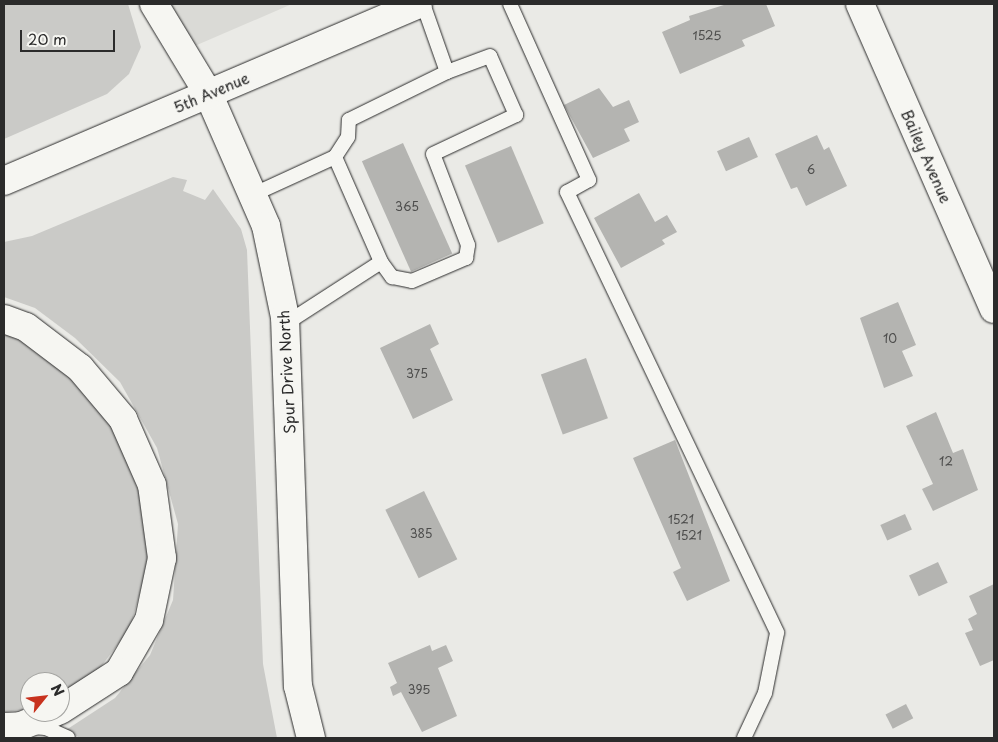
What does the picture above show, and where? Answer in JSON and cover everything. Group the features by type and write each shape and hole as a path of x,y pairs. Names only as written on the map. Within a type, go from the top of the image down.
{"main road":[{"name":"Spur Drive North","path":"154,4 208,93 266,226 285,324 298,676 311,738"},
{"name":"5th Avenue","path":"4,181 418,4"},
{"name":"Bailey Avenue","path":"860,4 994,309"},
{"path":"4,319 26,327 80,368 123,418 152,485 162,558 149,620 119,672 70,704"},
{"path":"12,726 24,722"}],"lane":[{"path":"423,4 447,72"},
{"path":"510,4 589,180 567,192 777,633 765,693 744,738"},
{"path":"252,195 335,157 348,137 349,120 447,72 490,56 516,115 433,154 468,245 466,258 412,281 392,277 381,262 335,157"},
{"path":"285,324 381,262"},
{"path":"12,726 46,728 68,738"}],"shaded area":[{"path":"4,4 128,4 141,47 129,74 107,94 4,139"},
{"path":"155,4 292,4 183,51"},
{"path":"173,177 187,180 183,191 205,200 213,189 241,229 247,250 263,664 277,738 80,738 66,730 115,698 150,655 173,600 178,524 157,448 120,382 75,338 35,308 4,297 4,242 32,236"},
{"path":"4,329 68,371 112,426 140,494 149,560 130,628 94,676 70,690 70,672 20,672 20,710 4,712"}],"building":[{"path":"727,4 766,4 775,26 742,40 745,46 680,74 662,32 690,20 689,16"},
{"path":"599,88 613,107 629,100 639,122 624,129 630,141 593,158 564,105"},
{"path":"817,135 824,150 829,147 847,186 806,206 797,187 791,189 775,154"},
{"path":"749,137 758,157 726,171 717,151"},
{"path":"403,143 452,254 411,272 362,161"},
{"path":"511,146 544,223 498,243 465,166"},
{"path":"639,193 655,222 667,215 677,232 662,240 665,244 621,268 594,218"},
{"path":"898,302 916,345 902,351 913,376 884,388 860,318"},
{"path":"430,324 439,344 430,349 453,400 413,419 380,348"},
{"path":"586,358 608,418 563,435 541,374"},
{"path":"936,412 953,453 963,449 978,490 933,511 922,489 933,484 906,426"},
{"path":"675,440 730,581 687,601 673,572 681,568 633,458"},
{"path":"424,491 457,559 419,578 385,510"},
{"path":"905,514 912,530 887,541 880,525"},
{"path":"938,562 948,583 919,596 909,576"},
{"path":"994,584 994,660 980,666 965,633 973,630 968,619 977,614 969,596"},
{"path":"430,645 432,651 446,645 453,661 438,668 457,716 422,732 401,692 393,696 390,687 397,683 388,663"},
{"path":"906,704 913,718 893,729 886,714"}]}
